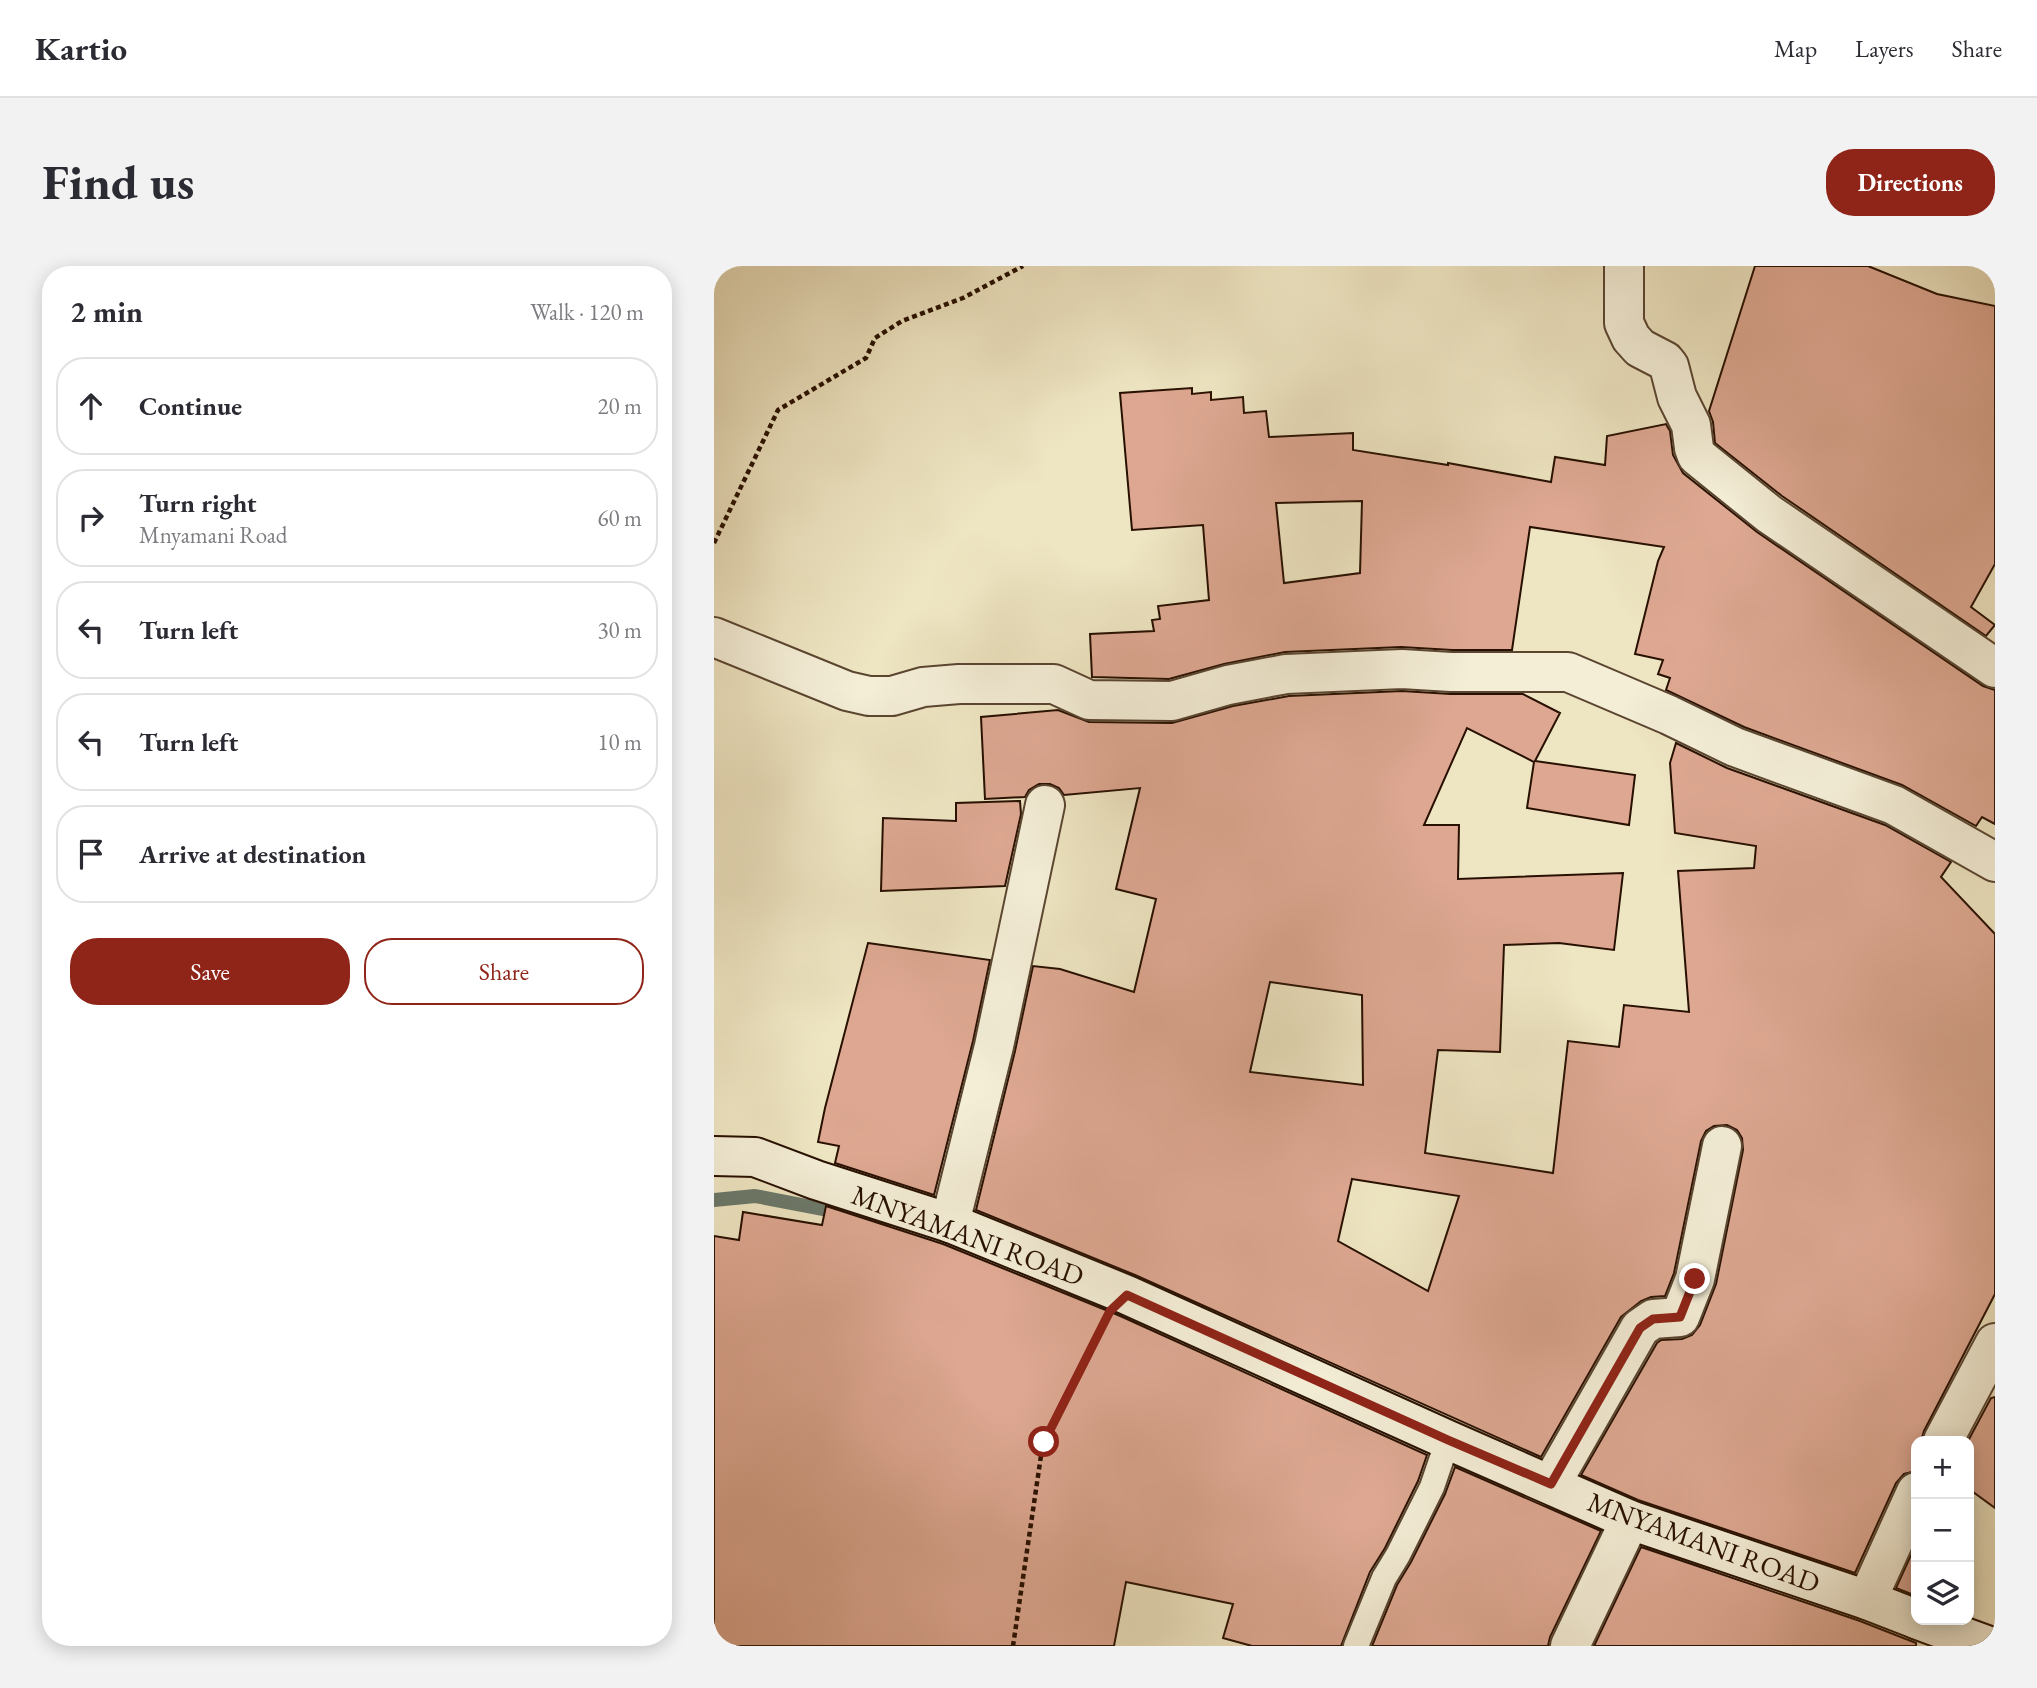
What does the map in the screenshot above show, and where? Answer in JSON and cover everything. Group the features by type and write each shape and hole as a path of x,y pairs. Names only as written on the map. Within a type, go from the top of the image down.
{"street":[{"path":"1624,266 1624,323 1631,338 1640,348 1665,361 1669,366 1676,397 1691,425 1697,456 1769,514 1995,668"},
{"path":"714,637 847,691 869,696 892,696 923,687 959,684 1054,684 1089,699 1172,701 1228,685 1286,674 1402,669 1451,672 1568,672 1669,715 1735,747 1894,804 1995,862"},
{"path":"950,1223 994,1046 1045,805"},
{"path":"1551,1484 1640,1328 1653,1319 1680,1317 1695,1279 1722,1146"},
{"name":"MNYAMANI ROAD","path":"714,1156 755,1157 816,1180 950,1223 1127,1295 1630,1520 1867,1600 1911,1618"},
{"path":"1946,1436 1995,1343"},
{"path":"1867,1600 1913,1499"},
{"path":"1570,1646 1630,1520"},
{"name":"MNYAMANI ROAD","path":"1929,1625 1975,1644"}],"lane":[{"path":"1356,1646 1384,1578 1432,1487 1448,1440"}],"path":[{"path":"714,543 778,410 866,358 875,338 902,321 963,298 1023,266"},
{"path":"1013,1646 1044,1442 1110,1311 1127,1295"}],"building":[{"path":"1755,266 1868,266 1937,294 1995,306 1995,564 1971,607 1995,625 1986,636 1782,496 1715,443 1709,411"},
{"path":"1192,388 1192,394 1211,392 1211,400 1243,397 1244,413 1266,411 1269,437 1353,433 1353,450 1448,463 1551,482 1555,457 1605,465 1607,436 1666,424 1670,431 1673,455 1683,473 1757,532 1983,686 1995,690 1995,824 1982,817 1976,826 1902,785 1744,727 1666,690 1670,678 1658,674 1663,660 1635,654 1658,561 1664,547 1530,527 1512,650 1401,647 1285,652 1224,664 1169,679 1092,677 1090,634 1154,631 1152,620 1160,619 1158,606 1209,600 1203,525 1132,530 1120,393","holes":["1362,501 1360,573 1284,583 1276,503"]},
{"path":"1402,691 1523,694 1560,713 1535,761 1635,775 1629,825 1527,808 1534,762 1467,728 1424,825 1459,825 1458,879 1623,873 1614,950 1559,943 1504,945 1500,1052 1438,1050 1425,1153 1553,1173 1568,1041 1619,1047 1624,1005 1689,1012 1678,871 1754,868 1756,846 1675,833 1670,763 1676,743 1727,768 1885,825 1951,862 1941,877 1995,934 1995,1294 1922,1436 1911,1436 1911,1472 1904,1474 1896,1483 1855,1573 1638,1500 1581,1475 1657,1343 1692,1335 1700,1325 1716,1284 1743,1150 1742,1138 1737,1130 1727,1125 1714,1126 1706,1131 1701,1141 1674,1273 1665,1296 1641,1301 1621,1317 1541,1457 1135,1275 976,1210 1033,966 1060,969 1134,992 1156,899 1116,889 1140,788 1064,795 1059,788 1050,784 1039,784 1029,790 1025,797 985,799 981,717 1058,710 1089,722 1172,723 1233,706 1289,696","holes":["1270,982 1362,995 1363,1085 1250,1072","1352,1179 1459,1196 1428,1291 1338,1241"]},
{"path":"1020,801 1021,814 1005,886 881,891 883,818 956,821 956,803"},
{"path":"868,943 990,960 973,1041 934,1195 835,1163 839,1146 818,1142"},
{"path":"826,1206 943,1244 1118,1315 1427,1455 1418,1481 1370,1572 1341,1646 1252,1646 1223,1638 1233,1604 1126,1582 1114,1646 714,1646 714,1236 739,1240 743,1212 822,1225"},
{"path":"1995,1397 1995,1508 1974,1493 1974,1436 1971,1436 1991,1398"},
{"path":"1455,1467 1601,1531 1548,1646 1372,1646 1397,1585 1445,1494"},
{"path":"1641,1547 1860,1621 1916,1643 1916,1646 1594,1646"},
{"path":"1911,1555 1911,1594 1896,1588"}],"waterway":[{"path":"714,1200 755,1196 885,1221"},
{"path":"1073,1292 1133,1323"},
{"path":"1550,1510 1610,1531"},
{"path":"1652,1547 1683,1559 1706,1564"}],"route":[{"path":"1044,1442 1110,1311 1127,1295 1551,1484 1640,1328 1653,1319 1680,1317 1695,1279"}]}
